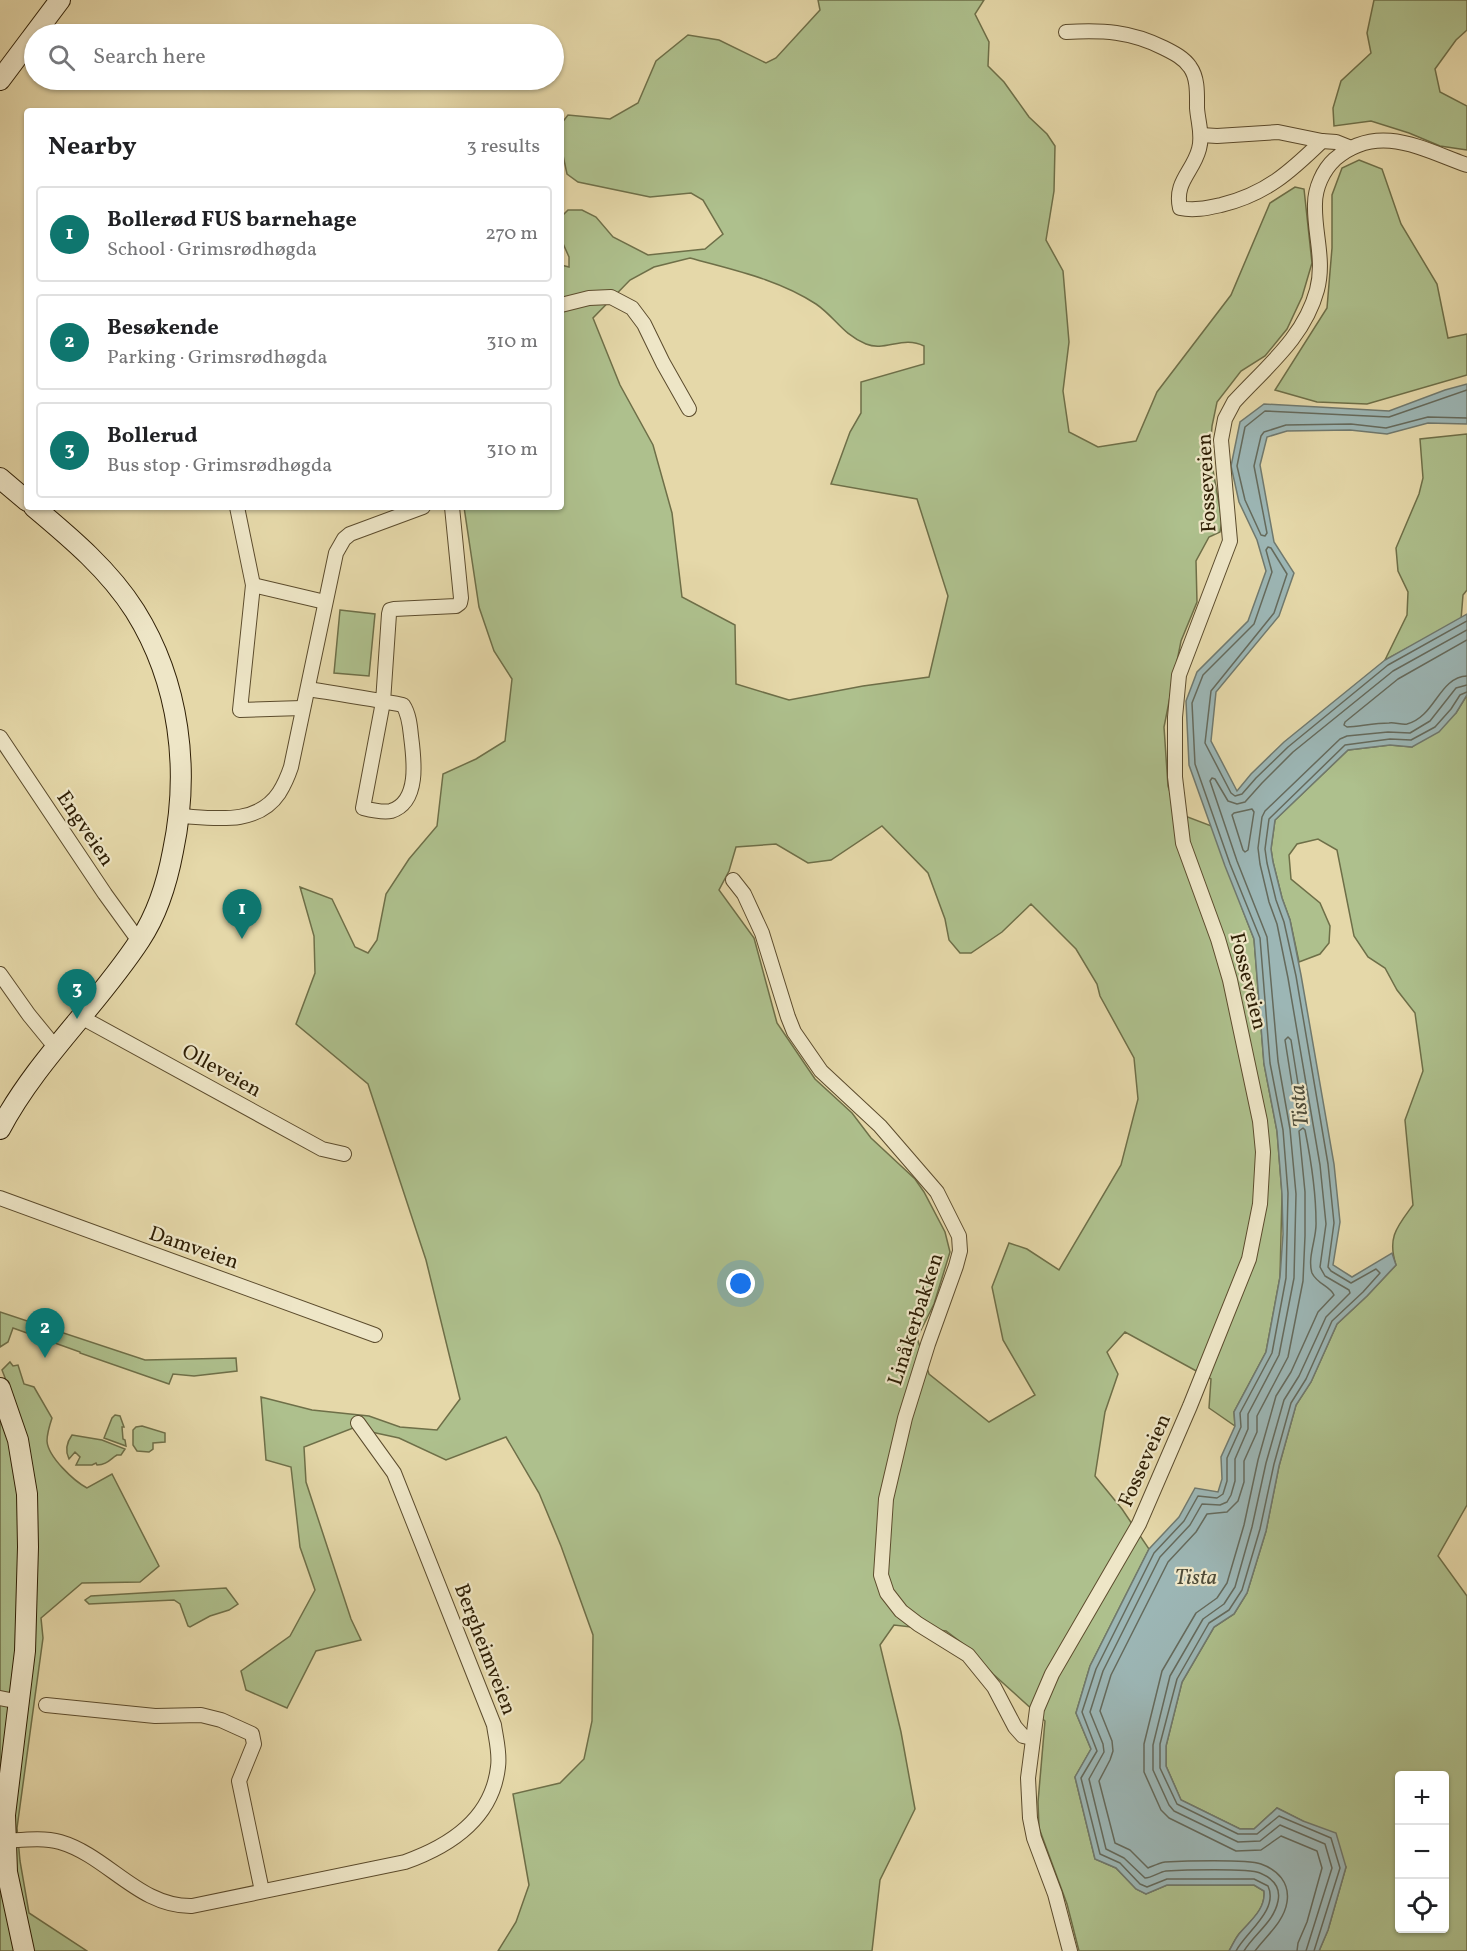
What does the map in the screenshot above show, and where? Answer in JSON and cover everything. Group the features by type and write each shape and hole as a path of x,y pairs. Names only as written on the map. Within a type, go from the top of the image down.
{"main road":[{"path":"42,24 60,0"},
{"path":"0,80 24,48"},
{"path":"0,478 24,498"},
{"path":"0,1129 25,1086 81,1017 139,941 152,920 165,887 180,816 182,768 180,741 170,691 153,649 135,611 110,578 69,537 38,510"},
{"path":"0,1388 18,1440 27,1494 25,1651 20,1702 6,1788 4,1841 12,1900 24,1951"}],"street":[{"path":"1066,32 1093,31 1131,34 1178,54 1190,67 1194,75 1201,135 1199,150 1180,186 1177,199 1180,208 1189,210 1208,208 1234,202 1264,190 1290,173 1322,141"},
{"path":"1201,135 1278,132 1336,142 1351,148"},
{"name":"Fosseveien","path":"1070,1951 1055,1894 1034,1838 1030,1818 1028,1799 1032,1738 1037,1709 1052,1674 1139,1524 1190,1406 1249,1258 1256,1228 1262,1176 1263,1152 1260,1121 1230,980 1218,939 1183,843 1176,777 1175,717 1179,675 1230,541 1221,440 1225,419 1234,402 1292,341 1318,288 1320,265 1315,200 1323,173 1331,163 1351,148 1378,140 1411,144 1467,165"},
{"path":"564,304 589,298 611,297 632,308 644,324 689,409"},
{"path":"238,510 253,585 240,710 302,708"},
{"path":"180,816 232,819 254,813 269,805 280,792 291,767 332,563 336,553 344,539 350,534 415,510"},
{"path":"308,689 383,702 403,705 406,708 414,774 412,788 401,805 390,811 363,808 383,702 390,610 456,606 460,603 458,554 452,510"},
{"path":"253,585 325,602"},
{"name":"Engveien","path":"0,737 139,941"},
{"name":"Linåkerbakken","path":"733,880 744,894 762,933 794,1032 821,1071 880,1126 936,1192 959,1236 960,1251 956,1266 928,1344 902,1429 886,1499 881,1575 887,1593 901,1611 968,1655 994,1687 1015,1727 1023,1736 1032,1738"},
{"path":"0,975 57,1048"},
{"name":"Olleveien","path":"81,1017 322,1149 344,1154"},
{"name":"Damveien","path":"0,1198 375,1335"},
{"name":"Bergheimveien","path":"4,1841 58,1841 75,1847 143,1892 166,1903 192,1906 405,1862 430,1854 463,1832 476,1820 488,1801 495,1781 499,1752 494,1725 394,1473 358,1423"},
{"path":"0,1698 20,1702"},
{"path":"46,1706 155,1716 201,1715 221,1720 252,1734 254,1744 239,1781 262,1891"}],"green space":[{"path":"818,0 984,0 975,14 989,42 988,66 1004,82 1029,117 1047,134 1055,146 1054,191 1046,240 1063,271 1069,342 1063,391 1069,432 1098,447 1136,441 1157,392 1231,295 1270,203 1295,187 1304,189 1312,263 1302,297 1287,329 1265,356 1241,371 1217,402 1210,454 1222,520 1220,532 1209,537 1196,561 1197,602 1181,641 1164,727 1168,786 1177,813 1222,830 1242,908 1254,939 1264,1064 1277,1131 1282,1194 1280,1277 1266,1352 1234,1412 1235,1426 1209,1408 1211,1379 1125,1332 1107,1352 1118,1374 1105,1412 1095,1476 1122,1509 1149,1549 1090,1666 1076,1713 1091,1749 1075,1777 1095,1859 1116,1868 1136,1889 1146,1894 1167,1885 1254,1885 1264,1891 1260,1910 1239,1934 1229,1951 1079,1951 1067,1904 1039,1828 1038,1802 1045,1721 993,1674 970,1649 946,1631 894,1625 880,1645 901,1732 915,1809 880,1880 872,1951 498,1951 516,1922 529,1885 513,1794 560,1783 584,1759 592,1721 593,1635 539,1493 506,1437 446,1460 399,1438 353,1428 304,1447 306,1482 351,1619 361,1640 316,1651 287,1708 246,1690 241,1671 290,1636 315,1590 300,1547 291,1467 266,1460 261,1397 312,1410 369,1416 400,1427 437,1430 460,1399 426,1260 368,1084 296,1024 315,973 314,936 300,887 332,899 355,947 368,953 377,940 386,894 409,859 437,826 443,774 476,759 505,741 512,679 494,651 479,607 464,510 564,510 564,266 569,267 569,257 564,246 564,214 568,210 582,210 596,217 613,237 648,255 705,249 723,234 703,200 691,193 650,197 578,182 567,174 564,160 564,120 568,115 610,119 638,103 656,61 688,35 719,40 766,63 776,58 820,10","holes":["690,258 755,276 786,288 816,304 851,335 866,344 880,346 909,342 924,346 924,364 861,382 861,413 850,432 831,484 917,499 948,596 929,677 863,686 789,700 736,684 735,625 682,597 672,513 653,445 620,385 593,318 630,280 654,267","882,826 928,873 945,919 949,940 960,953 971,953 1002,932 1031,904 1076,949 1097,984 1100,996 1134,1058 1138,1099 1121,1165 1059,1270 1027,1249 1009,1243 992,1287 1003,1340 1035,1395 989,1422 929,1374 917,1338 934,1304 950,1252 945,1232 915,1179 871,1138 852,1113 815,1079 777,1023 754,938 719,890 729,871 736,847 776,844 808,863 831,860"]},
{"path":"1374,0 1467,0 1467,30 1456,40 1435,69 1440,92 1467,106 1467,150 1440,146 1371,121 1334,126 1333,108 1341,81 1371,53 1367,33"},
{"path":"1359,160 1382,169 1401,224 1437,284 1448,338 1467,334 1467,375 1367,404 1317,402 1275,390 1327,308 1332,248 1332,195 1342,168"},
{"path":"1467,434 1467,590 1463,595 1461,620 1385,660 1407,615 1408,592 1398,571 1396,548 1419,494 1423,478 1420,439"},
{"path":"340,610 375,614 369,676 334,673"},
{"path":"1467,695 1467,1505 1438,1556 1467,1596 1467,1951 1319,1951 1328,1930 1346,1867 1303,1821 1277,1808 1254,1829 1240,1829 1181,1800 1166,1766 1166,1746 1182,1682 1214,1627 1234,1614 1247,1593 1266,1531 1279,1466 1296,1405 1311,1382 1337,1324 1396,1265 1393,1240 1398,1226 1413,1205 1405,1120 1423,1071 1415,1013 1397,990 1385,968 1368,957 1354,936 1337,850 1318,839 1297,844 1289,855 1291,879 1320,903 1330,926 1329,943 1320,954 1299,962 1290,920 1273,862 1271,849 1275,820 1348,750 1390,745 1412,747 1456,713"},
{"path":"0,1312 145,1360 236,1358 237,1371 194,1376 173,1374 169,1384 13,1328 8,1342 0,1347"},
{"path":"10,1362 13,1366 18,1365 24,1384 34,1387 52,1418 47,1441 57,1461 75,1480 87,1488 112,1474 159,1566 140,1582 82,1583 41,1618 43,1638 17,1828 20,1861 29,1913 87,1951 0,1951 0,1411 16,1406 2,1370"},
{"path":"115,1415 120,1416 124,1427 122,1427 123,1439 126,1446 104,1438"},
{"path":"142,1426 165,1433 165,1442 153,1443 153,1449 149,1452 137,1451 133,1445 133,1430"},
{"path":"72,1435 102,1440 125,1449 121,1455 103,1464 76,1465 80,1457 75,1452 69,1459 67,1453"},
{"path":"226,1588 238,1604 190,1627 180,1604 174,1600 89,1604 85,1600 91,1596"}],"water":[{"name":"Tista","path":"1467,384 1467,424 1428,423 1387,434 1350,430 1287,431 1267,437 1260,465 1274,542 1294,573 1279,616 1216,692 1211,741 1237,791 1284,742 1385,660 1467,614 1467,695 1456,713 1439,732 1412,747 1390,745 1348,750 1275,820 1271,849 1273,862 1290,920 1334,1164 1340,1222 1333,1265 1352,1277 1392,1253 1396,1265 1337,1324 1311,1382 1296,1405 1279,1466 1266,1531 1247,1593 1234,1614 1214,1627 1182,1682 1166,1746 1166,1766 1181,1800 1240,1829 1254,1829 1277,1808 1303,1821 1336,1833 1346,1867 1328,1930 1319,1951 1229,1951 1260,1909 1264,1891 1254,1885 1167,1885 1146,1894 1136,1889 1116,1868 1095,1859 1075,1777 1091,1749 1076,1713 1090,1666 1149,1549 1179,1517 1195,1488 1218,1492 1222,1479 1221,1457 1235,1426 1234,1412 1266,1352 1280,1277 1283,1234 1282,1194 1277,1131 1264,1064 1254,939 1189,765 1186,701 1197,672 1248,621 1266,571 1257,540 1239,502 1231,466 1240,422 1264,404 1389,411"}],"place":[{"name":"Bollerød FUS barnehage","path":"242,939"},
{"name":"Bollerud","path":"77,1019"},
{"name":"Besøkende","path":"45,1358"}]}
